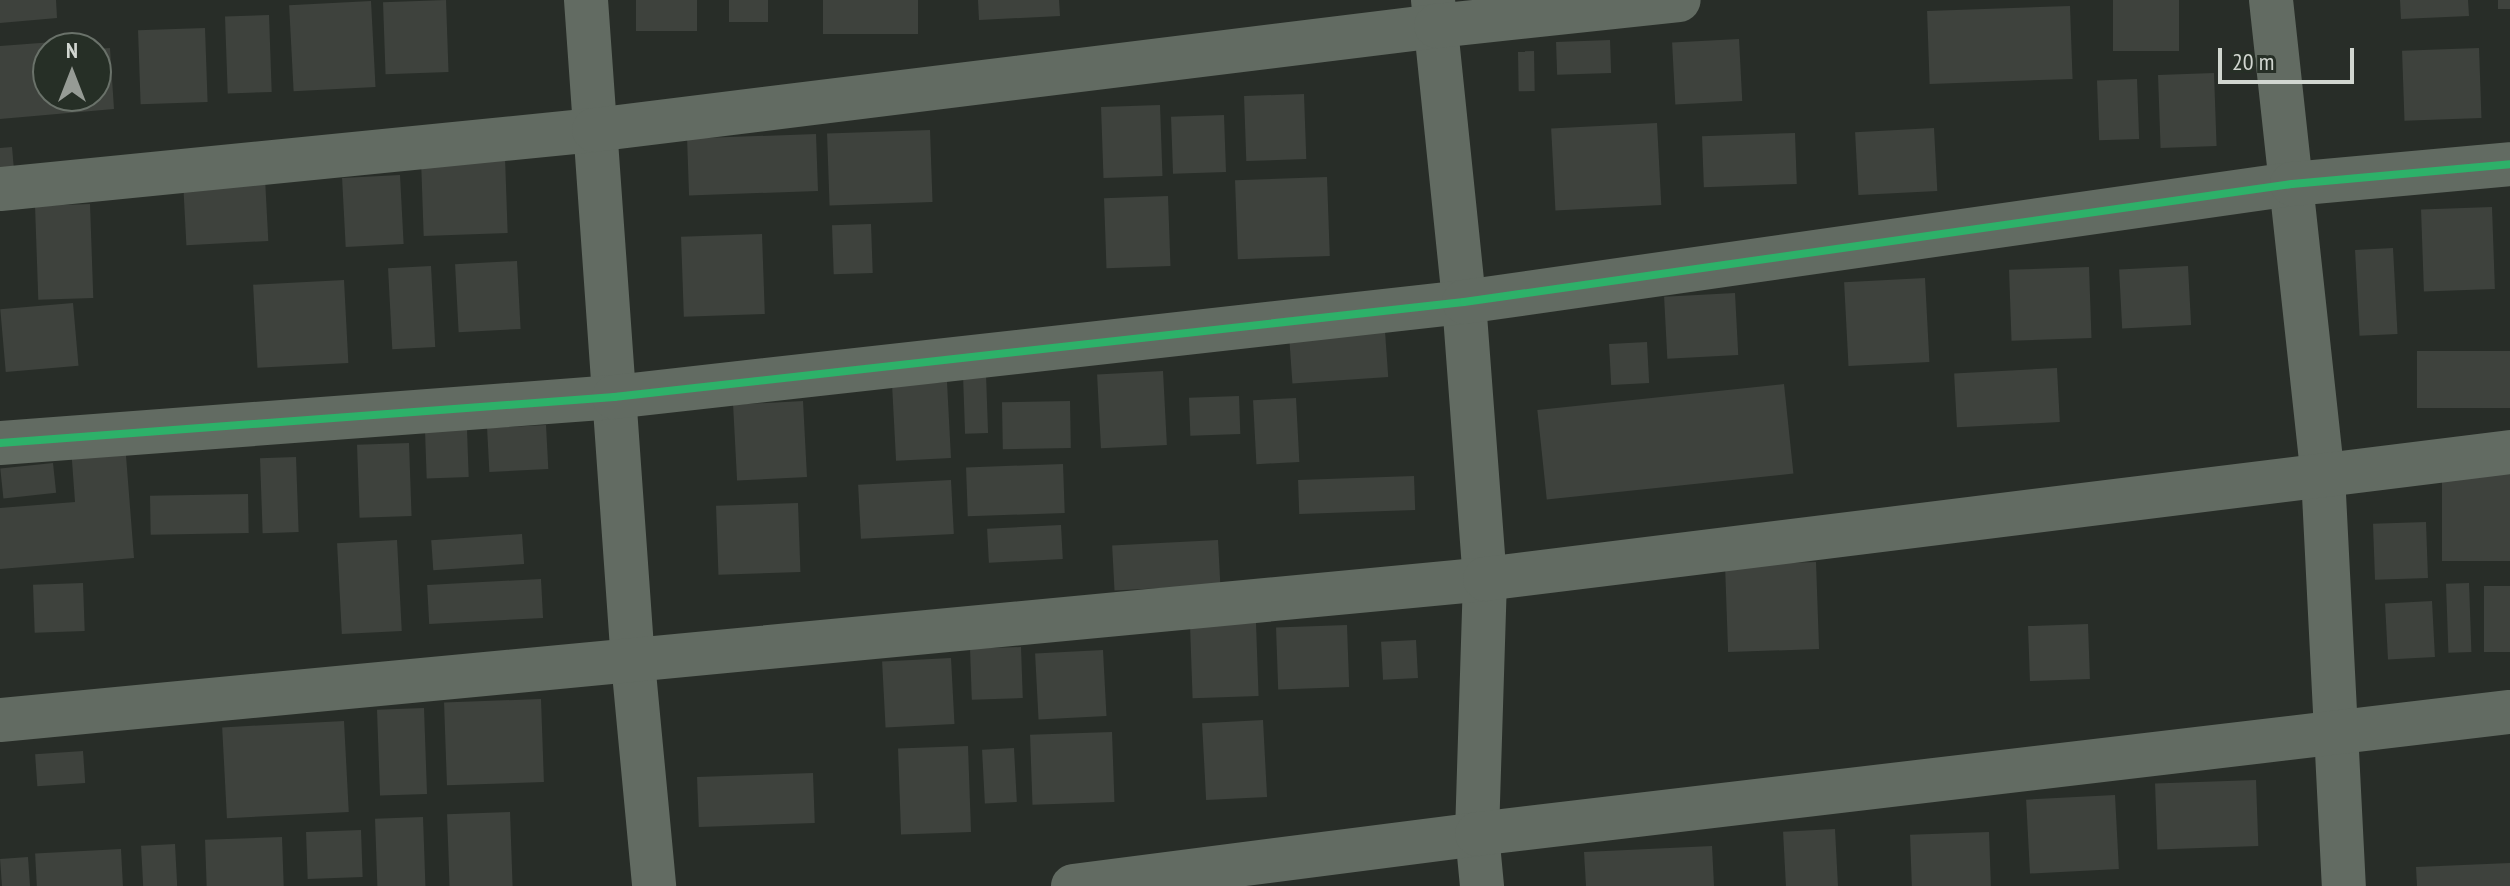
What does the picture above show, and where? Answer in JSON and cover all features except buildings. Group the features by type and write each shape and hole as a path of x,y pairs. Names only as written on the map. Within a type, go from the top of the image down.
{"street":[{"path":"586,0 633,662 654,886"},
{"path":"0,189 594,130 1435,13 1679,0"},
{"path":"2271,0 2323,475 2344,886"},
{"path":"1435,13 1464,302 1485,579 1477,834 1482,886"},
{"path":"0,443 614,397 1464,302 2292,184 2510,164"},
{"path":"0,720 1485,579 2510,452"},
{"path":"1073,886 1477,834 2336,730 2510,712"}],"cycle path":[{"path":"0,443 614,397 1464,302 2292,184 2510,164"}]}
